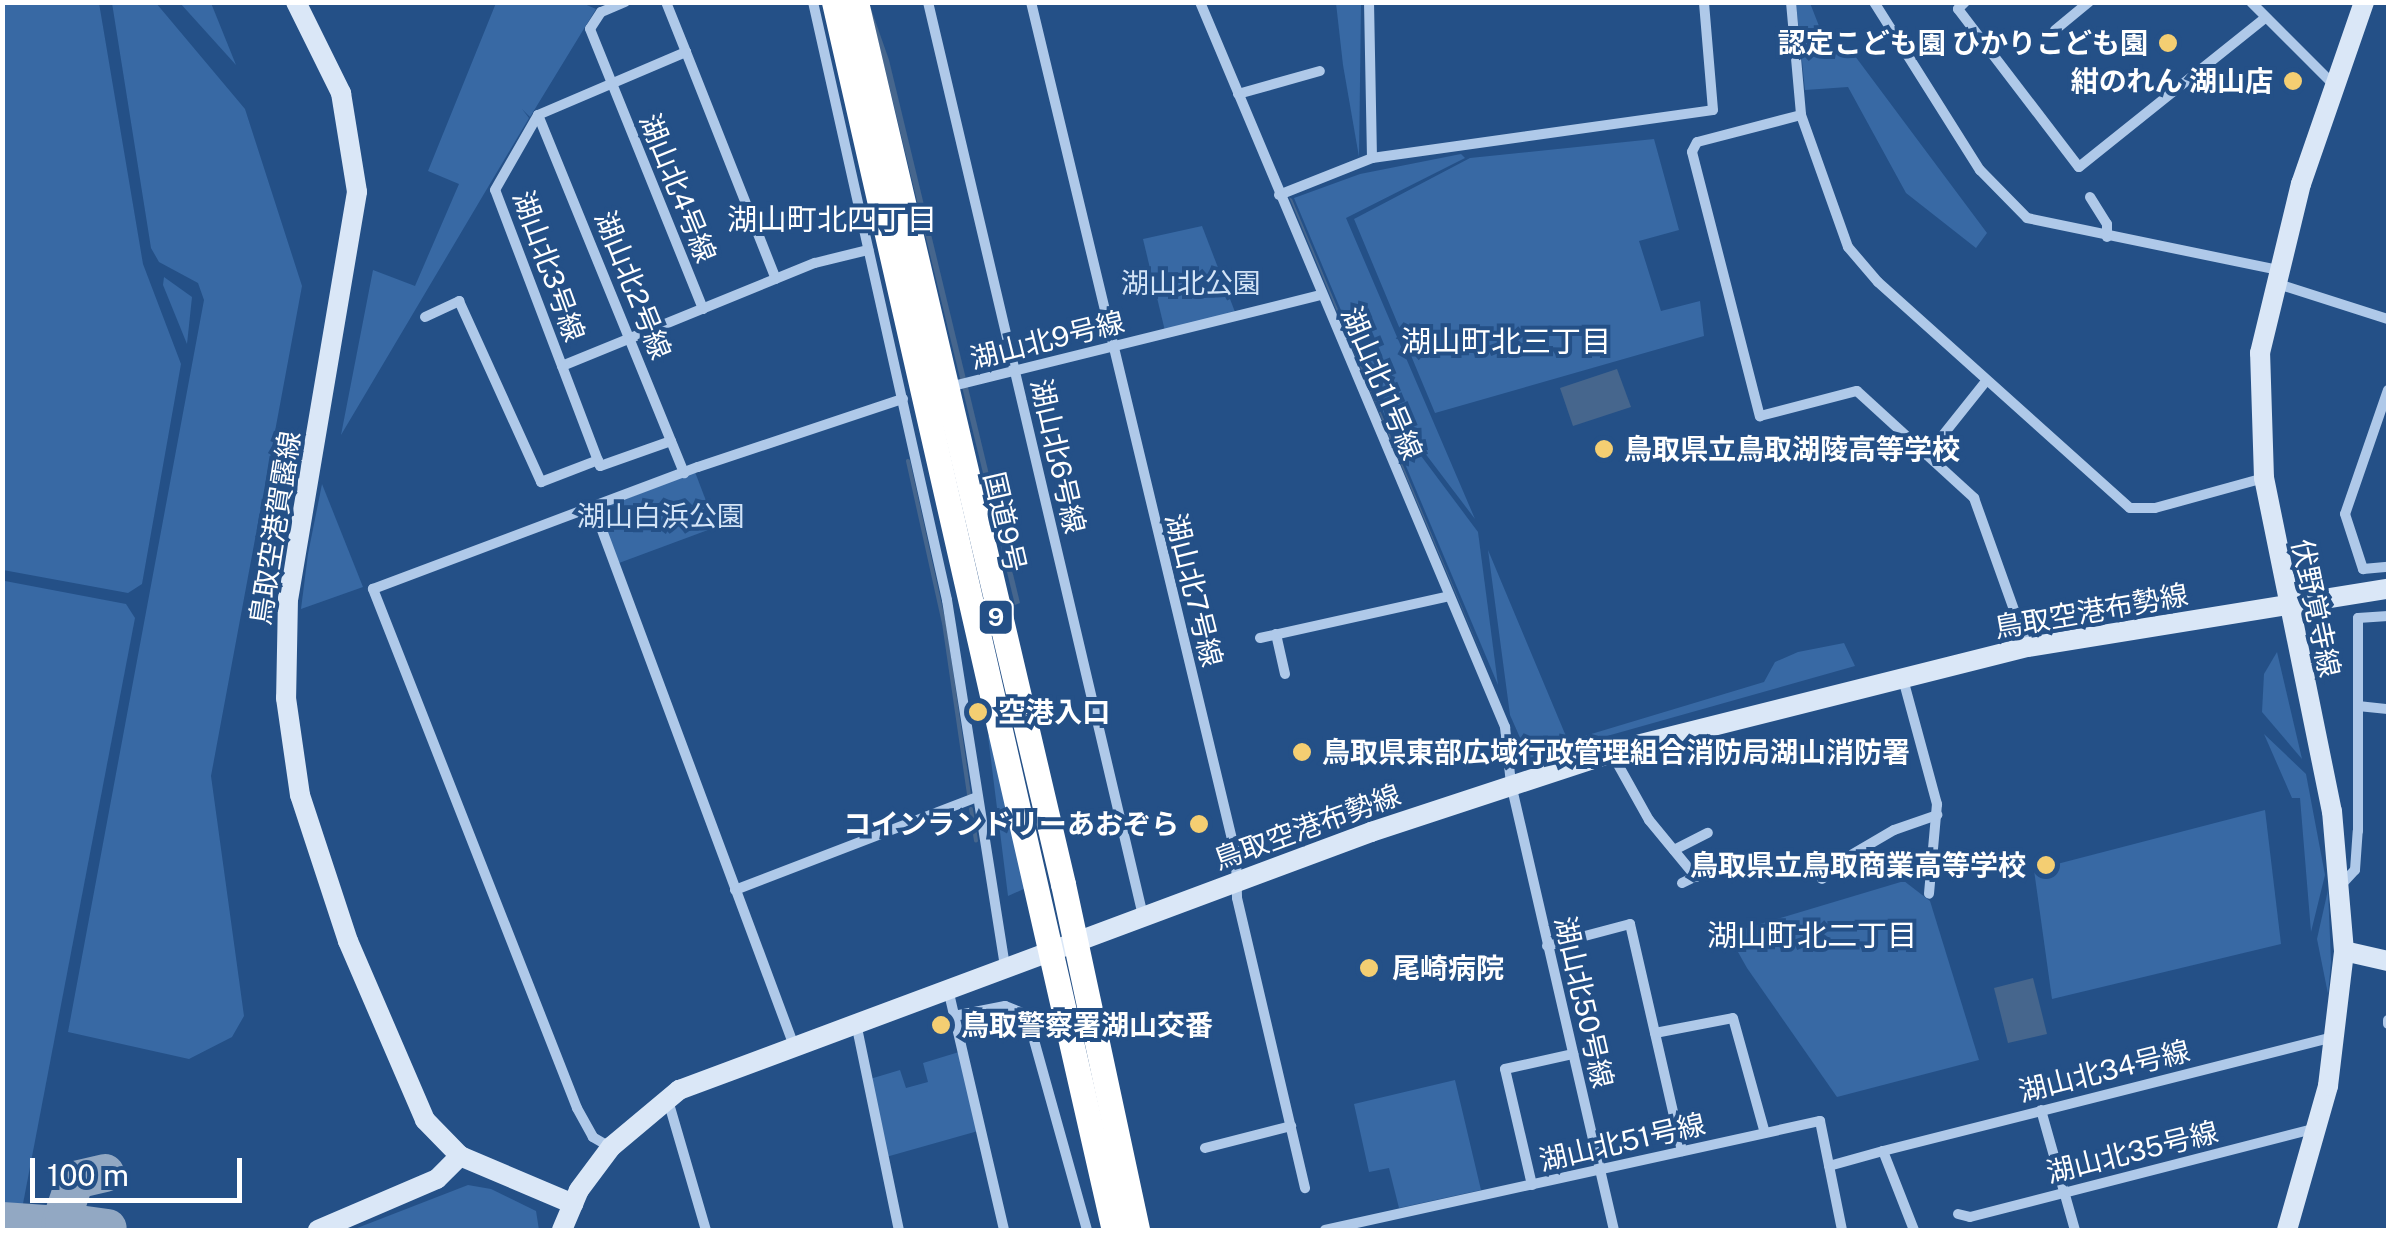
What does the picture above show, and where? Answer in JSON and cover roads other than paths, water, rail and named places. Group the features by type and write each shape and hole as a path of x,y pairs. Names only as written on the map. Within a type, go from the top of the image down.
{"highway":[{"name":"国道9号","path":"834,2 1114,1230"},
{"name":"国道9号","path":"856,2 1137,1230"}],"main road":[{"name":"鳥取空港賀露線","path":"296,2 341,93 357,192 290,579 284,667 292,748 319,864 394,1056 425,1120 460,1156 573,1204"},
{"name":"伏野覚寺線","path":"2287,1230 2318,1127 2336,1036 2344,951 2332,812 2286,604 2264,478 2260,353 2275,277 2364,2"},
{"name":"鳥取空港布勢線","path":"562,1230 573,1204 611,1147 667,1098 794,1046 1144,920 1240,878 1611,752 2028,647 2388,589"},
{"path":"2344,951 2388,961"},
{"path":"318,1230 437,1179 460,1156"}],"street":[{"name":"湖山北4号線","path":"625,2 601,12 590,29 703,309"},
{"path":"666,2 776,279"},
{"path":"813,2 947,600 1005,968"},
{"name":"湖山北6号線","path":"928,2 1144,920"},
{"name":"湖山北7号線","path":"1031,2 1240,878 1237,898 1306,1188"},
{"name":"湖山北11号線","path":"1200,2 1505,727 1511,784"},
{"path":"1369,2 1372,158"},
{"path":"1279,194 1372,158 1713,110 1704,2"},
{"path":"1791,2 1801,116 1848,247 1986,381 2130,508 2155,508 2264,478"},
{"path":"1874,2 1980,170 2027,218 2275,277 2388,320"},
{"path":"1965,2 1958,8 2079,167 2264,19"},
{"path":"2055,30 2089,2"},
{"path":"2251,2 2335,86"},
{"path":"538,115 686,52"},
{"path":"1238,94 1320,72"},
{"name":"湖山北2号線","path":"538,115 684,473"},
{"name":"湖山北3号線","path":"538,115 494,190 598,460"},
{"path":"1801,116 1697,142 1692,152 1760,416 1857,391 1974,498 2028,647"},
{"path":"2090,197 2107,224 2107,238"},
{"path":"562,366 776,279 868,250"},
{"name":"湖山北9号線","path":"957,385 1321,295"},
{"path":"424,317 459,302 541,482 598,460 600,466 671,441"},
{"path":"1927,456 1986,381"},
{"path":"2388,390 2345,514 2364,569 2388,566"},
{"path":"611,1147 593,1137 577,1108 373,589 684,473 903,399"},
{"path":"593,506 794,1046"},
{"path":"1260,638 1448,596"},
{"path":"2340,886 2355,870 2358,618 2388,616"},
{"path":"1276,634 1285,674"},
{"path":"1903,679 1938,815 1929,894"},
{"path":"2358,706 2388,709"},
{"path":"1611,752 1674,850 1696,876"},
{"name":"湖山北50号線","path":"1511,784 1614,1230"},
{"path":"735,890 977,797"},
{"path":"1822,879 1822,872 1894,830 1938,815"},
{"path":"1674,850 1708,832"},
{"path":"1682,883 1727,861"},
{"path":"1548,946 1630,924 1682,1151"},
{"path":"948,990 1004,1230"},
{"path":"954,1016 1005,1006 1027,1015 1087,1230"},
{"path":"1655,1033 1733,1018 1765,1133"},
{"path":"856,1023 899,1230"},
{"name":"湖山北34号線","path":"1829,1166 2336,1036"},
{"path":"1532,1186 1505,1069 1573,1054"},
{"path":"667,1098 706,1230"},
{"path":"2042,1110 2075,1230"},
{"name":"湖山北51号線","path":"1325,1230 1370,1226 1820,1121 1841,1230"},
{"path":"1205,1148 1291,1126"},
{"name":"湖山北35号線","path":"1958,1214 2065,1192 2318,1127"},
{"path":"1883,1151 1914,1230"}],"waterway":[{"path":"908,461 944,623 969,794"},
{"path":"971,809 976,841"}],"place":[{"name":"認定こども園 ひかりこども園","path":"2168,43"},
{"name":"紺のれん 湖山店","path":"2293,81"},
{"name":"鳥取県立鳥取湖陵高等学校","path":"1604,449"},
{"name":"空港入口","path":"978,712"},
{"name":"鳥取県東部広域行政管理組合消防局湖山消防署","path":"1302,752"},
{"name":"コインランドリーあおぞら","path":"1199,824"},
{"name":"鳥取県立鳥取商業高等学校","path":"2046,865"},
{"name":"尾崎病院","path":"1369,968"},
{"name":"鳥取警察署湖山交番","path":"941,1025"}],"district":[{"name":"湖山町北四丁目","path":"832,219"},
{"name":"湖山町北三丁目","path":"1506,341"},
{"name":"湖山町北二丁目","path":"1812,935"}],"park label":[{"name":"湖山北公園","path":"1191,283"},
{"name":"湖山白浜公園","path":"661,516"}]}
